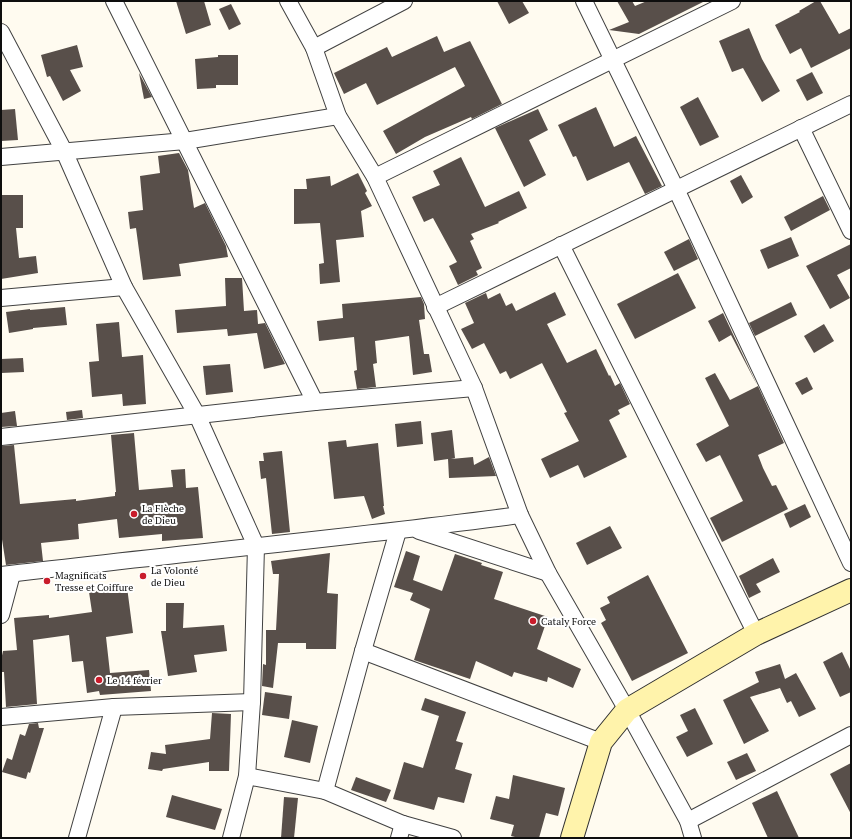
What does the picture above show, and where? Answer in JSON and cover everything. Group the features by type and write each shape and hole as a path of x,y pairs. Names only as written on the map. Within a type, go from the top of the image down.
{"street":[{"path":"114,1 315,402"},
{"path":"288,1 314,48 338,116 374,177 474,388 520,515 548,573 627,710 688,821 693,838"},
{"path":"314,48 404,1"},
{"path":"584,1 676,189 851,563"},
{"path":"374,177 732,1"},
{"path":"1,33 64,151 124,287 197,415 256,546 252,702 247,776 232,838"},
{"path":"436,307 560,245 851,104"},
{"path":"1,157 185,142 338,116"},
{"path":"801,128 851,231"},
{"path":"560,245 756,634"},
{"path":"1,298 124,287"},
{"path":"1,437 315,402 474,388"},
{"path":"1,615 6,574 398,531 520,515"},
{"path":"414,529 548,573"},
{"path":"325,791 363,651 398,531"},
{"path":"572,838 601,742 627,710 756,634 851,590"},
{"path":"363,651 601,742"},
{"path":"1,717 114,707 252,702"},
{"path":"77,838 114,707"},
{"path":"688,821 851,735"},
{"path":"247,776 325,791 401,831 453,838"}],"building":[{"path":"176,1 204,1 211,25 186,34"},
{"path":"497,1 522,1 529,13 509,24"},
{"path":"617,1 632,1 635,6 647,1 705,1 639,34 609,30 629,22"},
{"path":"816,1 820,1 839,34 851,28 851,48 811,68 801,48 790,54 775,25 800,12 799,11"},
{"path":"231,4 241,24 229,30 219,9"},
{"path":"749,28 762,59 780,91 762,102 743,68 732,72 719,41"},
{"path":"437,36 444,52 470,41 502,104 472,119 471,117 425,137 396,154 383,131 465,86 455,67 377,105 366,83 344,94 334,73 387,47 392,57"},
{"path":"77,45 83,67 70,70 81,91 63,101 50,76 47,77 41,55"},
{"path":"218,55 238,55 238,85 216,85 216,88 197,89 195,59 218,57"},
{"path":"812,72 823,93 807,101 796,80"},
{"path":"139,73 152,97 144,99"},
{"path":"698,97 719,137 700,146 680,107"},
{"path":"596,107 614,147 636,136 662,186 645,194 629,162 587,181 576,156 573,157 558,125"},
{"path":"15,109 18,140 1,141 1,110"},
{"path":"538,109 548,130 529,140 546,175 524,187 495,128"},
{"path":"179,153 188,170 194,208 205,203 226,246 228,257 179,264 181,276 143,280 136,228 130,229 128,212 143,210 140,176 160,173 158,156"},
{"path":"461,157 485,207 519,191 527,208 498,222 499,223 471,234 474,239 470,241 482,268 476,271 478,275 458,285 449,266 457,262 433,218 424,222 412,197 440,185 433,171"},
{"path":"358,173 367,191 365,193 372,206 361,211 364,237 336,240 340,282 320,284 319,264 324,263 320,223 294,224 294,189 307,189 306,179 330,176 331,186"},
{"path":"741,175 753,197 742,204 730,181"},
{"path":"1,195 23,195 23,228 16,228 19,258 36,256 38,273 1,279"},
{"path":"823,196 830,210 791,231 784,217"},
{"path":"791,237 799,256 768,269 760,250"},
{"path":"689,239 698,259 674,271 664,252"},
{"path":"851,244 851,268 837,275 850,298 830,309 806,266"},
{"path":"678,273 696,308 635,339 617,304"},
{"path":"225,278 242,278 244,311 257,310 258,324 265,323 285,364 264,369 257,333 228,336 227,329 177,333 175,310 226,306"},
{"path":"555,292 566,315 547,324 567,363 596,349 615,386 620,383 630,404 618,410 620,414 609,420 627,457 584,478 578,465 550,478 541,459 579,441 564,413 567,412 542,363 510,379 506,371 500,374 484,343 472,349 461,329 474,323 465,303 486,293 488,299 500,293 506,306 512,303 516,311"},
{"path":"421,297 424,304 425,319 419,320 424,354 429,354 432,372 413,375 409,336 375,341 377,363 373,364 376,387 357,389 354,371 357,370 354,337 319,341 317,321 343,318 342,304"},
{"path":"791,302 797,315 755,336 749,323"},
{"path":"65,307 67,325 33,328 9,333 6,312"},
{"path":"723,313 757,385 731,335 719,342 708,321"},
{"path":"119,322 122,357 143,355 146,404 123,406 122,394 92,397 89,362 99,361 96,324"},
{"path":"824,324 834,341 814,353 804,336"},
{"path":"23,358 24,372 1,373 1,359"},
{"path":"230,364 233,392 206,395 203,366"},
{"path":"715,373 730,400 758,386 784,443 758,455 772,486 776,485 788,509 722,542 710,518 743,501 720,455 706,462 696,444 729,426 705,378"},
{"path":"807,377 813,389 802,395 795,383"},
{"path":"82,410 83,418 67,420 66,412"},
{"path":"15,411 17,426 1,427 1,413"},
{"path":"421,421 423,444 397,447 395,424"},
{"path":"452,430 455,458 451,459 473,457 474,465 489,457 496,476 449,478 448,459 434,461 431,433"},
{"path":"134,433 139,490 173,487 171,470 185,469 186,488 198,487 203,538 162,541 162,534 119,538 117,519 78,524 79,539 41,543 43,561 6,565 1,533 1,446 14,445 20,504 76,499 76,501 115,496 116,492 111,435"},
{"path":"346,440 347,447 378,443 383,506 385,514 372,519 364,496 334,499 328,442"},
{"path":"282,451 290,532 272,534 266,478 261,479 259,461 264,461 263,453"},
{"path":"805,504 811,517 790,528 784,514"},
{"path":"610,526 622,548 587,565 576,543"},
{"path":"406,551 420,556 413,580 442,591 455,554 503,572 494,599 548,617 537,649 581,669 573,688 548,677 547,682 514,672 512,677 476,661 470,679 414,660 430,609 410,600 413,593 394,587"},
{"path":"330,553 327,593 338,594 336,649 306,649 306,643 278,643 273,688 262,686 263,664 266,665 266,630 276,630 279,574 273,574 271,561"},
{"path":"773,558 780,572 756,584 761,592 749,598 739,576"},
{"path":"648,575 688,653 632,681 601,623 606,620 600,608 610,603 607,597"},
{"path":"127,587 133,633 106,637 110,673 149,670 151,691 100,695 99,691 87,693 83,661 72,662 69,635 33,640 37,704 6,707 4,672 1,672 1,660 3,651 17,650 14,618 49,615 49,618 92,612 89,592"},
{"path":"166,603 184,603 183,628 224,625 227,651 194,655 197,672 168,676 161,631 166,631"},
{"path":"842,652 851,671 851,692 840,697 823,662"},
{"path":"780,664 785,679 796,673 816,709 799,717 791,701 787,703 780,688 750,697 769,731 744,744 723,700 759,682 755,672"},
{"path":"265,692 292,696 289,719 262,715"},
{"path":"425,698 466,712 456,741 463,743 455,769 472,774 464,803 438,797 434,810 393,799 404,762 423,768 439,716 421,710"},
{"path":"695,708 713,744 687,757 676,737 688,731 680,715"},
{"path":"212,713 231,714 229,771 209,771 209,762 163,769 162,771 148,769 151,752 166,754 165,745 210,739"},
{"path":"292,720 318,726 310,763 284,757"},
{"path":"38,723 39,728 44,728 30,773 28,772 26,779 2,772 7,758 12,760 20,734 25,736 29,724"},
{"path":"747,753 756,771 736,780 727,762"},
{"path":"851,763 851,814 830,774"},
{"path":"513,775 565,788 558,816 546,813 539,838 519,838 511,836 514,825 490,819 496,796 509,799"},
{"path":"356,777 391,790 386,802 351,790"},
{"path":"777,791 799,838 768,838 752,803"},
{"path":"172,795 222,809 215,830 166,817"},
{"path":"284,797 298,798 294,838 281,838"}],"place":[{"name":"La Flèche de Dieu","path":"134,514"},
{"name":"La Volonté de Dieu","path":"143,576"},
{"name":"Magnificats Tresse et Coiffure","path":"47,581"},
{"name":"Cataly Force","path":"533,621"},
{"name":"Le 14 février","path":"99,680"}]}
